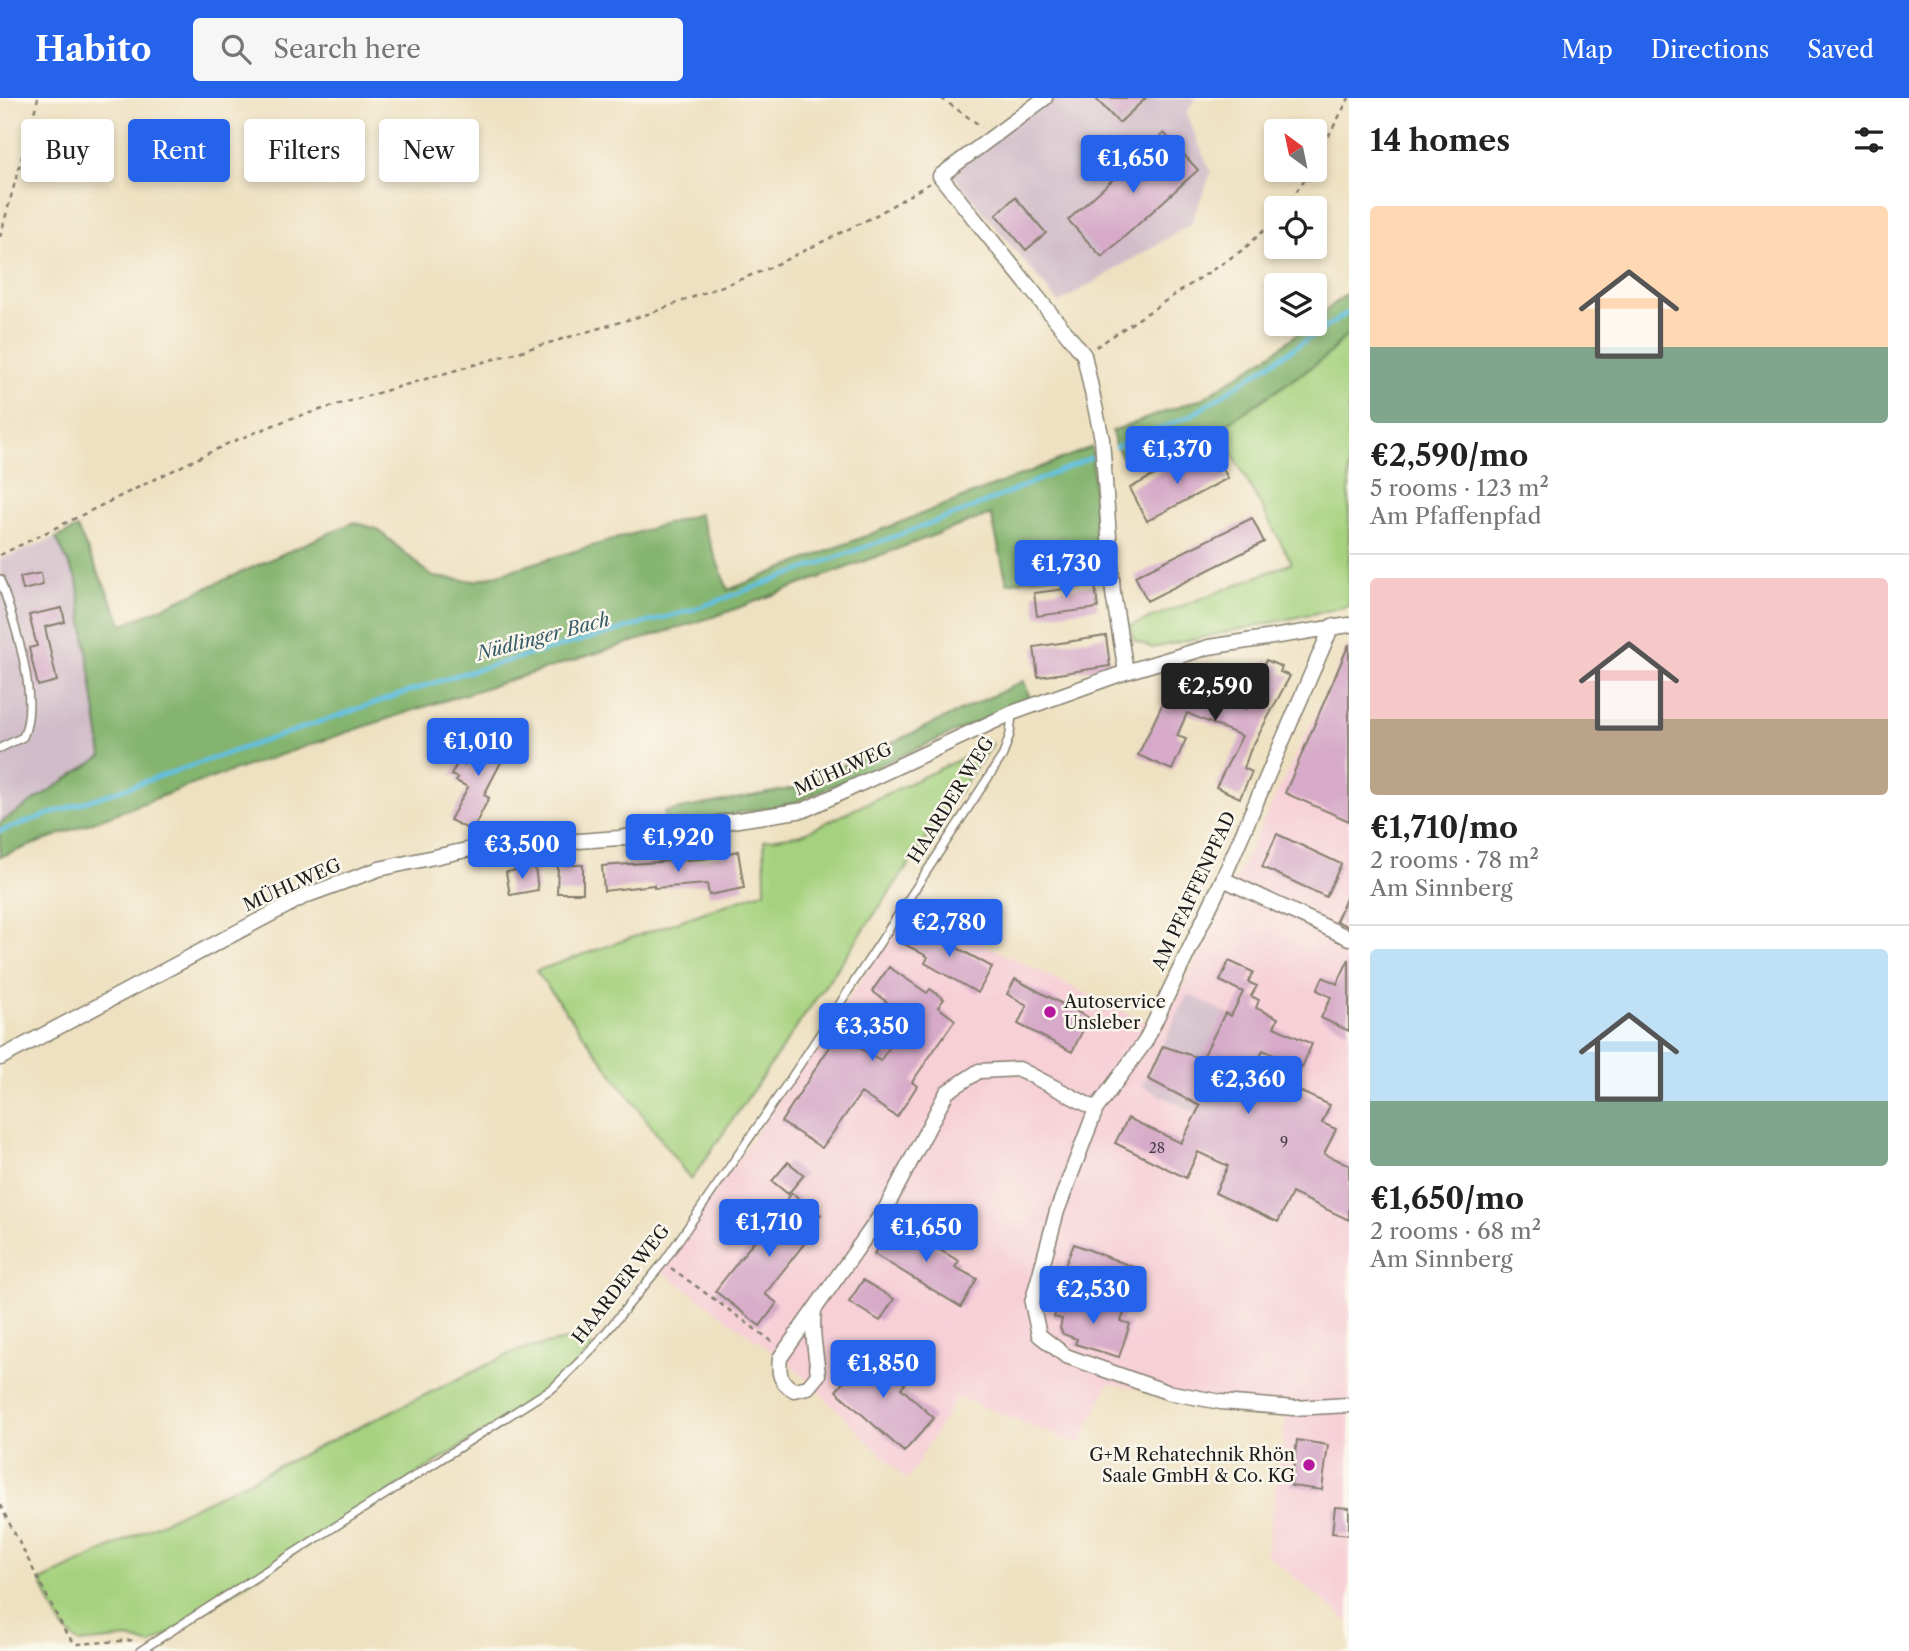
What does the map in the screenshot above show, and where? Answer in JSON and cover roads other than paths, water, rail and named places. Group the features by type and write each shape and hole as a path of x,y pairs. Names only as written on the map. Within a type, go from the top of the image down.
{"street":[{"path":"1045,98 997,137 940,176 1084,355 1102,439 1113,593 1126,672"},
{"name":"MÜHLWEG","path":"0,1058 305,896 379,869 471,849 619,838 804,810 1012,713 1126,672 1209,648 1349,625"},
{"name":"AM PFAFFENPFAD","path":"1332,626 1223,879 1144,1042 1096,1109 1057,1211 1032,1303 1039,1335 1066,1356 1167,1392 1222,1402 1294,1408 1349,1405"},
{"path":"1223,879 1349,938"},
{"path":"814,1310 811,1336 817,1352 818,1375 808,1387 794,1391 785,1386 778,1372 779,1358 886,1208 947,1092 979,1071 1019,1069 1096,1109"}],"lane":[{"path":"0,579 15,632 29,713 23,737 0,748"},
{"name":"HAARDER WEG","path":"140,1651 554,1387 593,1349 663,1263 791,1078 1003,755 1010,734 1012,713"}],"waterway":[{"name":"Nüdlinger Bach","path":"1116,447 1192,415 1349,312"},
{"name":"Nüdlinger Bach","path":"0,831 457,675 692,610 970,509 1090,458"}],"place":[{"name":"Autoservice Unsleber","path":"1050,1012"},
{"name":"G+M Rehatechnik Rhön Saale GmbH & Co. KG","path":"1309,1465"}]}
